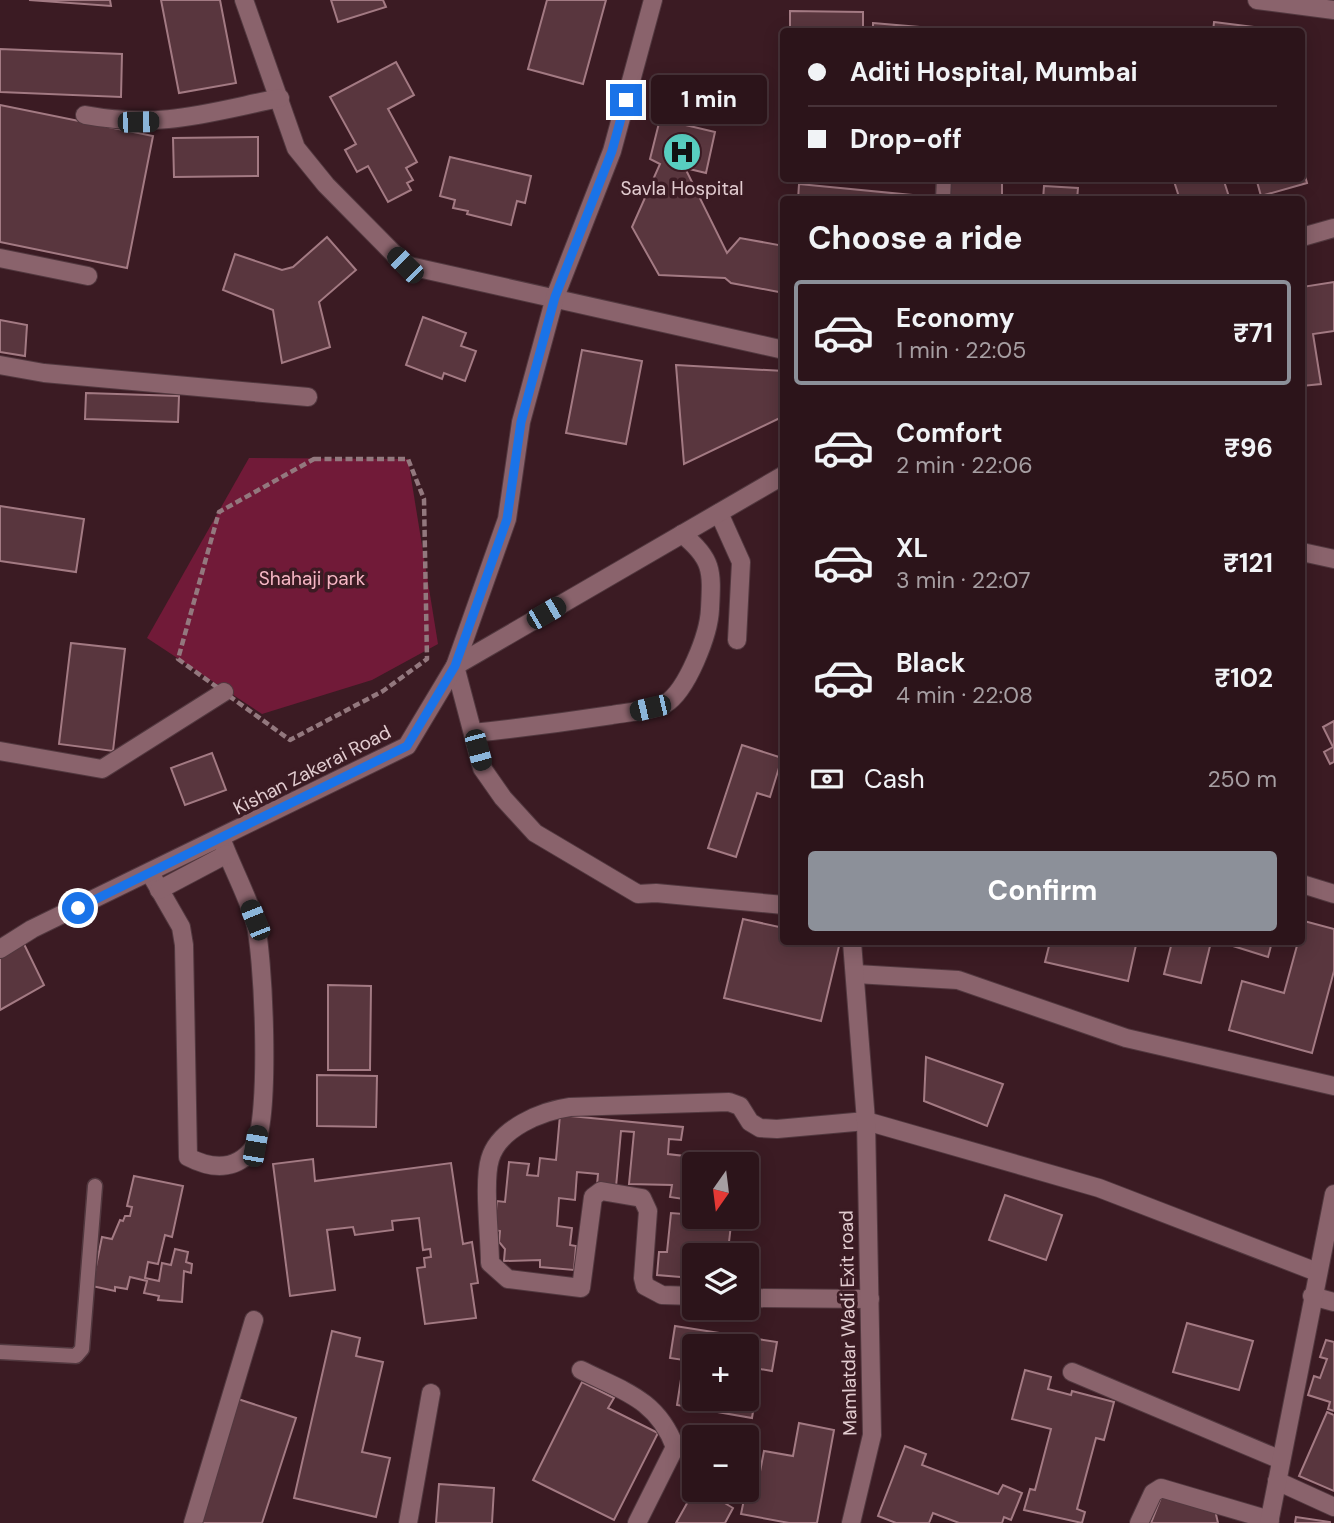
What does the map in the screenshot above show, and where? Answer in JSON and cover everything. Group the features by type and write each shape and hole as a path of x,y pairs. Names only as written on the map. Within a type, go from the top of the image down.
{"street":[{"path":"244,0 296,148 326,185 405,265 780,349"},
{"path":"653,0 612,151 555,297 521,422 507,519 455,666 482,768 503,798 535,833 638,894 656,893 780,905"},
{"path":"1257,0 1334,10"},
{"path":"85,115 138,122 183,120 280,98"},
{"path":"1305,236 1334,228"},
{"path":"0,258 88,276"},
{"path":"0,365 44,373 308,397"},
{"name":"Kishan Zakerai Road","path":"0,949 32,929 150,873 224,846 407,746 455,666 780,477"},
{"path":"719,513 741,562 737,639"},
{"path":"473,733 534,727 635,711 664,704 680,690 710,624 712,578 702,551 682,534"},
{"path":"1305,553 1334,559"},
{"path":"0,751 102,769 224,692"},
{"path":"150,873 159,890 181,926 184,945 188,1157 208,1167 234,1164 255,1146 261,1112 265,1037 255,920 224,846 159,890"},
{"path":"1305,885 1334,894"},
{"name":"Mamlatdar Wadi Exit road","path":"851,1523 872,1436 866,1121 852,945"},
{"path":"856,974 958,980 1126,1038 1334,1086"},
{"path":"682,1296 662,1295 645,1286 643,1278 648,1211 642,1198 636,1195 601,1191 593,1197 581,1288 508,1279 499,1273 490,1263 489,1164 497,1143 511,1131 552,1110 597,1105 729,1102 740,1105 750,1122 760,1128 777,1129 866,1121 1098,1188 1317,1272"},
{"path":"1139,1523 1153,1493 1161,1488 1269,1521 1334,1194"},
{"path":"1312,1296 1334,1302"},
{"path":"759,1298 870,1299"},
{"path":"193,1523 254,1320"},
{"path":"581,1370 650,1404 672,1438 675,1447 637,1523"},
{"path":"1072,1372 1281,1460"},
{"path":"408,1523 431,1393"},
{"path":"1277,1481 1334,1507"}],"lane":[{"path":"0,1352 76,1356 82,1349 95,1186"}],"path":[{"path":"314,458 408,459 424,499 427,659 383,691 290,740 224,692 178,659 219,512 314,458"}],"green space":[{"name":"Shahaji park","path":"249,458 408,459 438,644 372,680 262,714 147,638"}],"building":[{"path":"29,0 110,0 111,6"},
{"path":"161,0 220,0 236,83 179,93"},
{"path":"331,0 383,0 386,7 338,22"},
{"path":"547,0 606,0 583,84 528,69"},
{"path":"790,11 863,12 863,28 790,28"},
{"path":"1214,22 1261,28 1213,28"},
{"path":"873,23 919,27 919,28 873,28"},
{"path":"0,49 122,54 121,97 0,92"},
{"path":"396,62 414,95 388,109 417,162 406,168 413,180 407,183 411,190 388,202 368,166 357,172 345,150 356,144 330,97"},
{"path":"0,105 153,136 127,268 0,242"},
{"path":"660,119 715,132 706,173 685,168 727,253 740,238 780,245 780,292 731,283 725,278 659,275 632,227 660,164 650,159"},
{"path":"258,137 258,176 174,177 173,138"},
{"path":"450,157 531,176 525,203 517,201 511,225 467,214 468,211 453,208 455,200 440,196"},
{"path":"1305,176 1307,183 1261,196 1257,182 1305,182"},
{"path":"950,182 1002,182 1002,196 949,196"},
{"path":"1174,182 1224,182 1229,196 1179,196"},
{"path":"799,184 922,196 798,196"},
{"path":"1044,186 1078,188 1077,196 1043,196"},
{"path":"327,237 356,270 319,302 330,347 282,363 273,310 223,290 235,254 282,270 293,267"},
{"path":"1334,282 1334,331 1313,334 1321,384 1305,386 1305,287"},
{"path":"423,317 466,333 461,346 476,351 465,381 444,373 442,379 406,365"},
{"path":"0,320 27,325 25,356 0,352"},
{"path":"582,350 642,361 626,444 566,433"},
{"path":"676,365 780,371 780,418 684,464"},
{"path":"86,393 179,396 178,422 85,419"},
{"path":"0,506 84,519 76,572 0,561"},
{"path":"71,643 125,649 113,751 59,744"},
{"path":"1334,721 1334,762 1330,764 1324,752 1333,747 1323,727"},
{"path":"742,745 780,757 770,797 757,793 736,857 708,848"},
{"path":"212,753 226,790 185,805 171,768"},
{"path":"743,919 780,927 780,945 839,945 821,1021 724,998"},
{"path":"1305,921 1334,929 1334,971 1312,1053 1229,1030 1242,981 1284,993 1297,945 1305,945"},
{"path":"23,942 44,985 0,1010 0,956"},
{"path":"1049,945 1136,945 1128,981 1045,962"},
{"path":"1171,945 1210,945 1201,983 1164,974"},
{"path":"1233,945 1271,945 1268,957"},
{"path":"328,985 371,986 370,1070 328,1070"},
{"path":"926,1057 1003,1084 987,1126 924,1101"},
{"path":"317,1075 377,1076 376,1127 317,1126"},
{"path":"560,1115 683,1127 681,1140 669,1139 668,1154 682,1156 682,1199 670,1197 672,1185 629,1184 634,1132 621,1131 616,1187 597,1185 598,1174 577,1172 575,1200 559,1198 557,1226 572,1228 570,1245 576,1246 574,1270 540,1267 540,1260 504,1261 505,1249 499,1242 500,1231 494,1230 497,1201 505,1202 509,1162 529,1164 527,1175 538,1176 540,1158 556,1160"},
{"path":"313,1159 315,1181 451,1163 463,1244 472,1242 478,1283 471,1284 476,1318 425,1324 417,1268 425,1267 424,1258 431,1257 430,1249 423,1250 419,1218 392,1221 393,1230 355,1235 353,1227 327,1230 335,1290 290,1296 273,1164"},
{"path":"134,1176 183,1186 172,1237 165,1235 158,1264 148,1262 145,1278 159,1281 162,1263 171,1265 175,1249 188,1252 186,1262 192,1264 191,1273 184,1271 182,1302 158,1300 159,1296 144,1293 147,1281 130,1277 127,1289 115,1287 115,1291 92,1286 102,1237 112,1239 120,1220 130,1216 132,1207 127,1206"},
{"path":"1005,1195 1062,1215 1046,1260 989,1240"},
{"path":"671,1213 682,1214 682,1229 730,1229 729,1242 738,1243 682,1243 682,1277 657,1275 659,1252 667,1252"},
{"path":"1187,1323 1253,1341 1239,1390 1173,1372"},
{"path":"675,1326 726,1334 682,1334 682,1360 670,1358"},
{"path":"332,1331 360,1338 356,1356 383,1362 362,1452 390,1458 376,1517 294,1498"},
{"path":"759,1339 777,1342 772,1371 760,1369 759,1375"},
{"path":"1326,1340 1334,1342 1334,1411 1328,1409 1330,1402 1308,1395 1314,1376 1320,1378 1327,1359 1320,1357"},
{"path":"1025,1370 1051,1377 1048,1389 1071,1395 1072,1391 1114,1402 1104,1440 1096,1438 1077,1509 1085,1512 1082,1523 1024,1510 1030,1489 1035,1490 1051,1429 1012,1419"},
{"path":"682,1373 682,1406 677,1405"},
{"path":"582,1382 614,1398 608,1408 658,1433 614,1520 533,1480"},
{"path":"238,1399 296,1418 262,1523 198,1523"},
{"path":"712,1411 753,1411 752,1418"},
{"path":"1327,1412 1334,1415 1334,1491 1299,1476"},
{"path":"799,1423 834,1430 817,1523 789,1523 741,1514 743,1502 759,1502 759,1477 764,1451 793,1456"},
{"path":"905,1446 926,1454 922,1465 998,1494 1003,1485 1022,1493 1011,1520 1004,1517 1002,1523 959,1523 933,1513 929,1523 896,1523 878,1516"},
{"path":"439,1484 494,1488 492,1523 436,1523"},
{"path":"1162,1495 1215,1510 1218,1523 1151,1523"},
{"path":"688,1502 723,1502 733,1508 725,1523 676,1523"},
{"path":"1296,1517 1330,1522 1330,1523 1295,1523"}],"place":[{"name":"Savla Hospital","path":"682,152"}],"route":[{"path":"78,908 407,746 455,666 507,519 521,422 555,297 612,151 626,100"}]}
